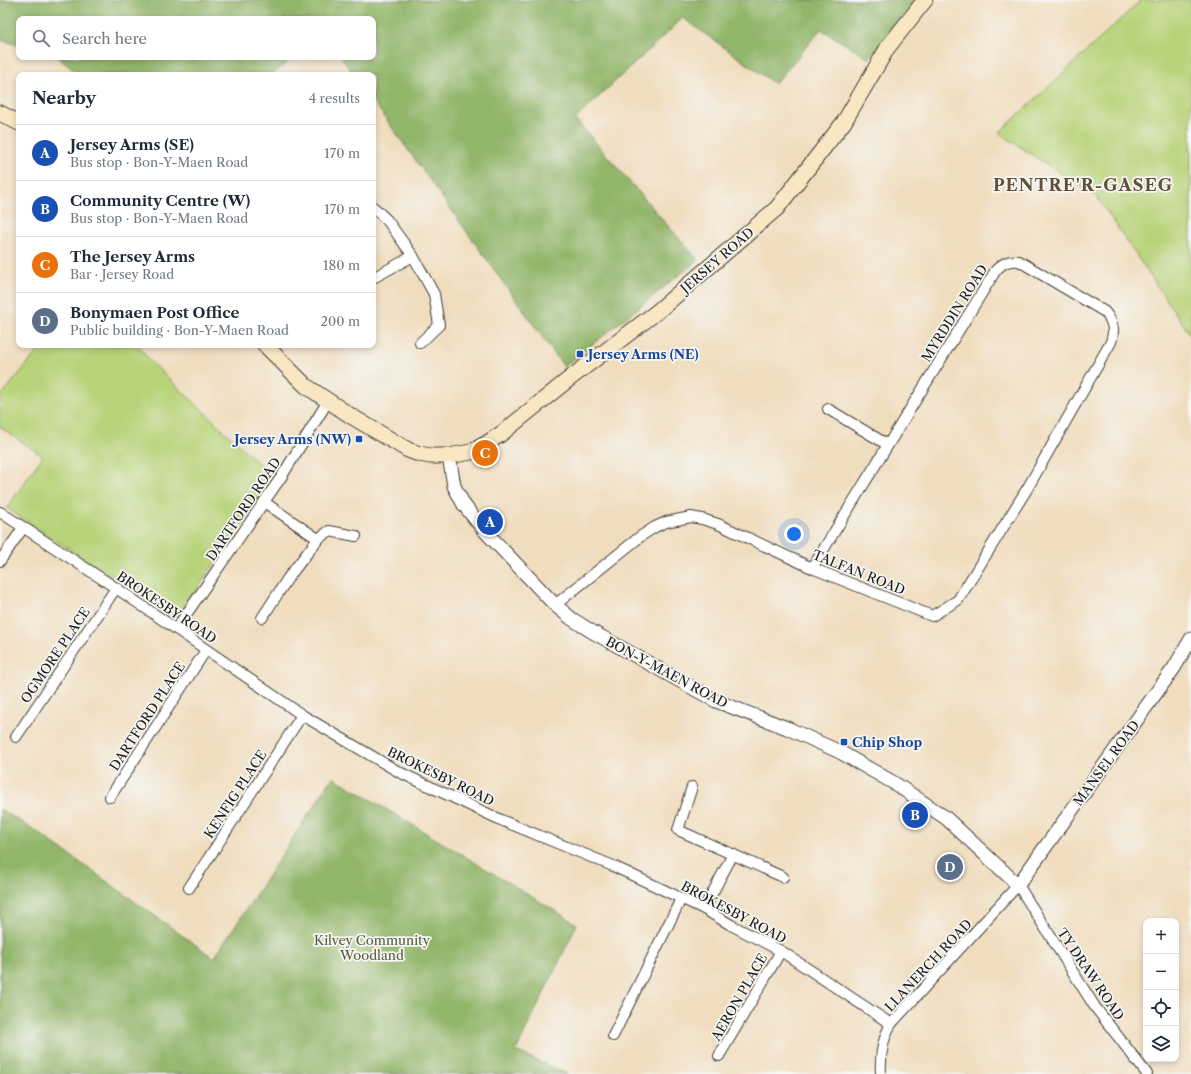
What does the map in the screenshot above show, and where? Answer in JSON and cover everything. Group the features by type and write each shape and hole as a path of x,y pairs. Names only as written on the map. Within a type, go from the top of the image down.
{"main road":[{"name":"JERSEY ROAD","path":"268,348 306,386 389,440 408,450 430,456 449,456 471,452 501,434 569,379 658,311 777,208 844,122 888,48 925,0"},
{"path":"0,113 16,121"}],"street":[{"path":"376,210 387,220 413,256 434,294 439,325 420,343"},
{"path":"376,276 413,256"},
{"name":"MYRDDIN ROAD","path":"812,568 996,270 1004,263 1011,260 1019,261 1105,312 1110,318 1114,333 1107,350 1027,489"},
{"name":"DARTFORD ROAD","path":"176,629 282,476 328,401"},
{"path":"828,409 888,446"},
{"name":"BON-Y-MAEN ROAD","path":"449,456 454,486 464,505 483,529 555,604 572,619 716,701 787,728 840,752 894,783 946,818 1018,885"},
{"name":"TALFAN ROAD","path":"555,604 641,536 655,527 666,522 691,517 718,524 812,568 932,616 958,600 1027,489"},
{"path":"264,502 318,539"},
{"name":"BROKESBY ROAD","path":"0,512 116,588 302,715 399,772 501,820 613,866 704,909 781,951 891,1024"},
{"path":"0,560 23,528"},
{"path":"262,618 288,578 318,539 329,531 356,536"},
{"name":"OGMORE PLACE","path":"16,736 116,588"},
{"name":"MANSEL ROAD","path":"1018,885 1174,668 1191,639"},
{"name":"DARTFORD PLACE","path":"110,797 206,650"},
{"name":"KENFIG PLACE","path":"189,888 302,715"},
{"path":"692,787 678,830 783,877"},
{"path":"704,909 733,854"},
{"name":"LLANERCH ROAD","path":"882,1074 880,1060 886,1033 891,1024 1018,885"},
{"name":"TY DRAW ROAD","path":"1018,885 1095,1007 1147,1074"},
{"path":"613,1036 681,899"},
{"name":"AERON PLACE","path":"719,1056 781,951"}],"green space":[{"path":"0,0 916,0 869,59 821,29 775,84 683,18 575,119 698,260 564,367 376,105 376,72 352,72 343,60 376,60 376,16 16,16 16,44 0,40"},
{"path":"1141,0 1191,0 1191,336 1097,197 999,133"},
{"path":"61,60 290,60 275,72 76,72"},
{"path":"41,348 140,348 149,360 273,477 175,621 120,582 7,508 43,456 0,427 0,397"},
{"name":"Kilvey Community Woodland","path":"333,777 577,924 516,1051 567,1074 0,1074 0,809 36,831 214,958"}],"place":[{"name":"Jersey Arms (NE)","path":"580,354"},
{"name":"Jersey Arms (NW)","path":"359,439"},
{"name":"The Jersey Arms","path":"485,453"},
{"name":"Jersey Arms (SE)","path":"490,522"},
{"name":"Chip Shop","path":"844,742"},
{"name":"Community Centre (W)","path":"915,815"},
{"name":"Bonymaen Post Office","path":"950,867"}],"district":[{"name":"PENTRE'R-GASEG","path":"1083,185"}]}
